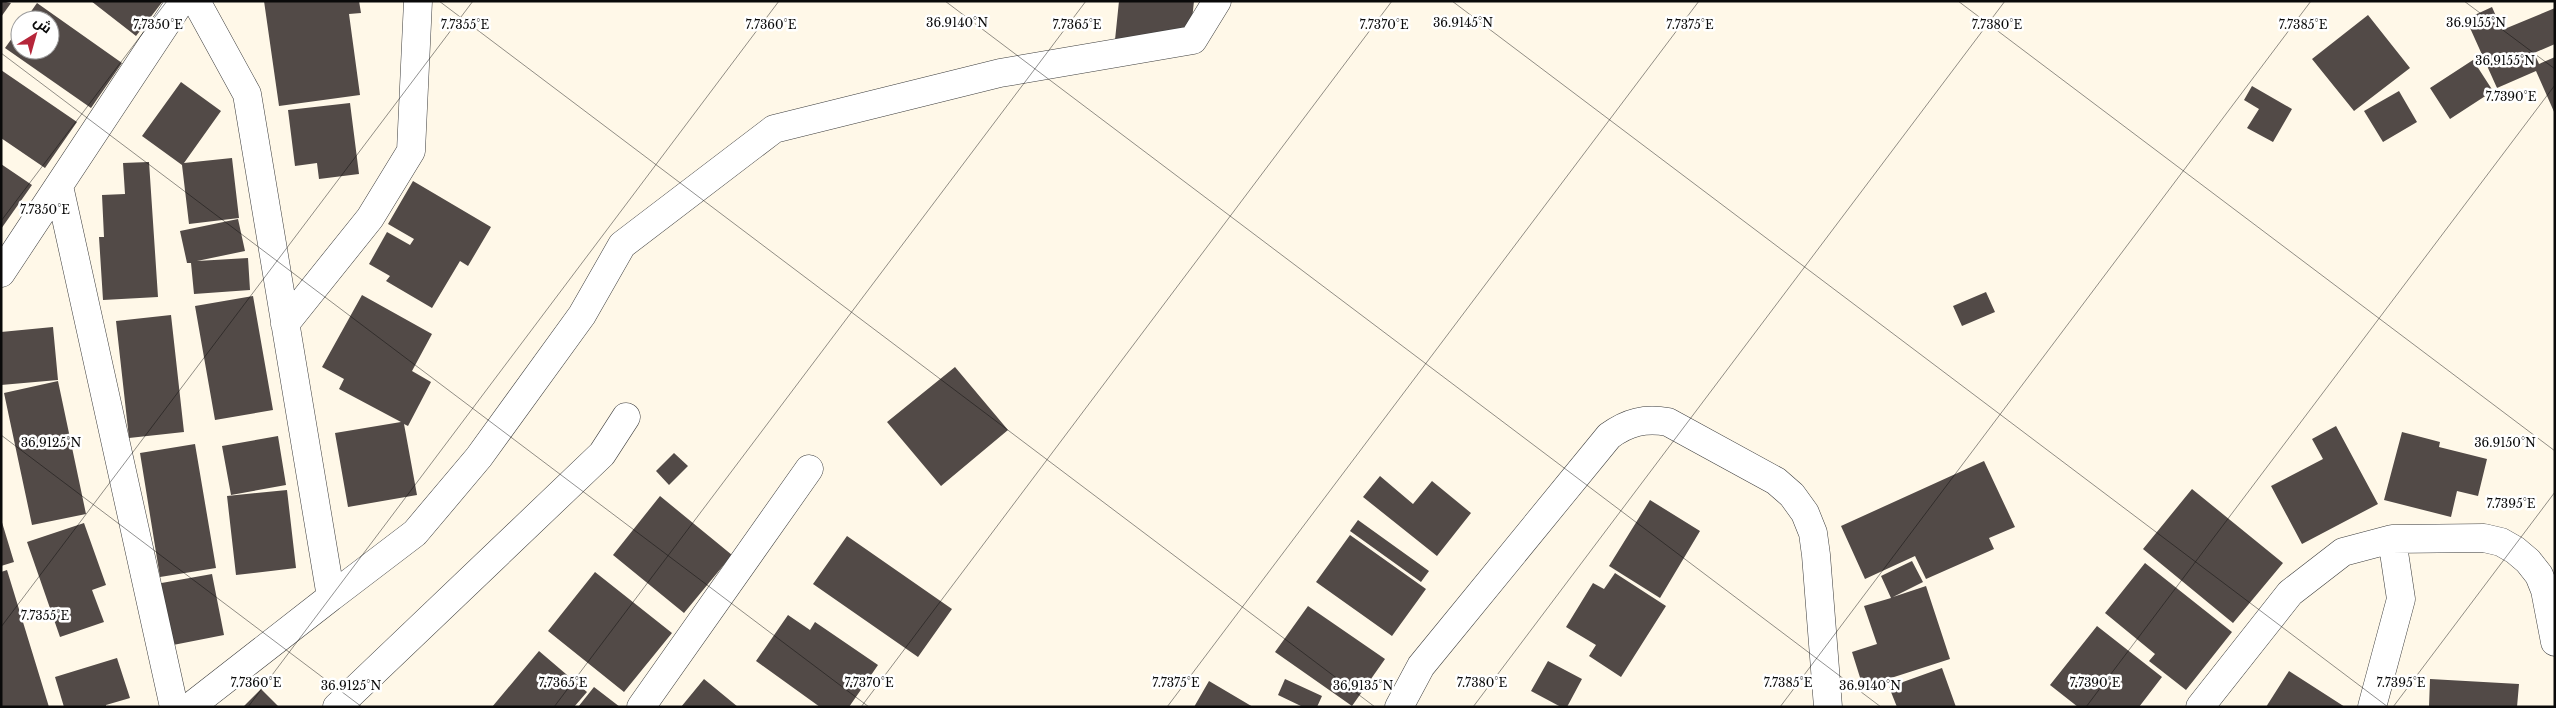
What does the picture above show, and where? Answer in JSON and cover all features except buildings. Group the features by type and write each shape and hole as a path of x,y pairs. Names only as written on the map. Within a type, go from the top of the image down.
{"street":[{"path":"1,273 181,1"},
{"path":"196,1 247,94 331,597"},
{"path":"285,324 370,218 411,151 418,1"},
{"path":"190,707 415,532 479,457 582,315 622,245 774,129 1000,73 1193,40 1217,1"},
{"path":"58,186 174,707"},
{"path":"337,707 602,454 626,417"},
{"path":"1399,707 1421,666 1609,436 1630,423 1656,420 1668,422 1776,481 1792,495 1804,513 1813,533 1816,554 1828,707"},
{"path":"641,707 809,469"},
{"path":"2200,707 2290,593 2343,552 2392,539 2484,538 2501,542 2515,550 2528,561 2539,575 2545,590 2555,642"},
{"path":"2372,707 2401,599 2392,539"}]}
